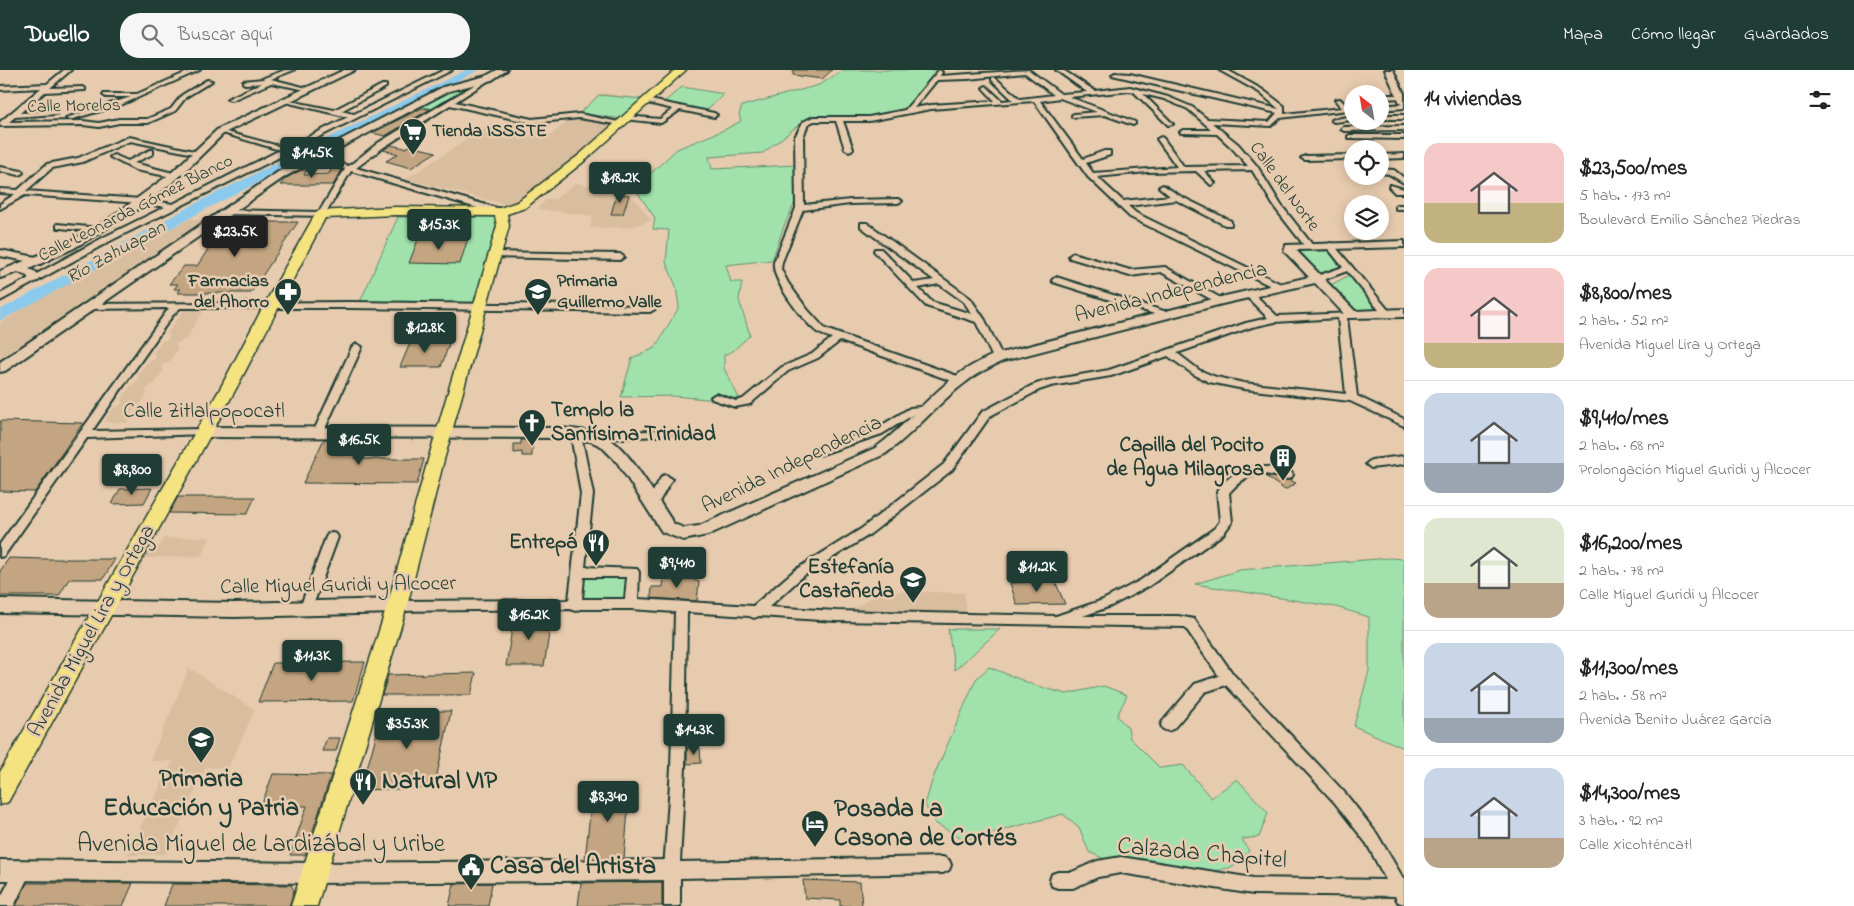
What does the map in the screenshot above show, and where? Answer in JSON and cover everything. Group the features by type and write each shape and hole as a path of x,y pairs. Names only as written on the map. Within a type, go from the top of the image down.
{"main road":[{"path":"649,102 682,70"},
{"path":"321,214 395,211 502,219 587,158 627,120 690,70"},
{"name":"Avenida Miguel Lira y Ortega","path":"0,794 229,387 321,214"},
{"path":"304,906 397,606 481,306 502,219"}],"street":[{"path":"1,124 43,88 68,70"},
{"path":"25,123 65,119 95,113 197,70"},
{"path":"265,80 291,70"},
{"path":"0,276 42,261 97,236 174,176 199,153 211,138 221,131 351,70"},
{"name":"Calle Leonarda Gómez Blanco","path":"109,238 295,149 449,70"},
{"path":"0,368 282,174 446,89 489,78 503,70"},
{"path":"907,112 936,78 940,70"},
{"path":"1059,70 1094,93"},
{"path":"1206,121 1271,124 1281,114 1282,107 1274,99 1242,79 1222,70"},
{"path":"1389,70 1403,102"},
{"path":"936,78 968,77 1025,71 1059,96 1133,123"},
{"path":"1114,72 1281,114 1344,110"},
{"path":"1114,72 1170,124"},
{"name":"Avenida Miguel Lira y Ortega","path":"321,214 349,168 381,145 489,78"},
{"path":"994,79 1019,101"},
{"name":"Calle Morelos","path":"1,124 99,125 120,121 148,121 173,110 184,96 209,81"},
{"path":"230,99 275,81"},
{"path":"245,82 275,81 309,90"},
{"path":"335,112 384,86"},
{"path":"0,88 83,89"},
{"path":"986,88 1000,102"},
{"path":"959,380 822,331 811,322 777,269 800,208 800,137 805,123 813,119 878,118 931,107 1134,90"},
{"name":"Calle del Norte","path":"1134,90 1178,102 1220,132 1254,168 1278,206 1310,247"},
{"path":"35,96 71,95"},
{"path":"106,95 140,95"},
{"path":"1178,102 1190,98 1226,105"},
{"path":"1036,99 1091,175 1120,204 1134,214 1280,288"},
{"path":"1389,99 1403,102"},
{"path":"1338,100 1344,105"},
{"path":"287,101 356,117"},
{"path":"649,102 714,115"},
{"path":"1389,106 1403,102"},
{"path":"450,103 538,122 580,116 662,121 678,108"},
{"path":"1074,116 1106,113"},
{"path":"12,115 54,114"},
{"path":"1389,117 1404,117"},
{"path":"1334,120 1344,118"},
{"path":"839,119 849,149"},
{"path":"1389,128 1404,128"},
{"path":"221,131 316,155 349,168 394,180 502,219"},
{"path":"1183,132 1220,132"},
{"path":"1350,137 1404,137"},
{"name":"Calle Morelos","path":"0,207 21,193 50,166 82,164 129,139 199,153"},
{"path":"1161,139 1181,168"},
{"path":"129,163 150,152"},
{"path":"1082,162 1107,153"},
{"path":"1389,156 1404,156"},
{"path":"1305,158 1344,157"},
{"path":"114,158 138,168 174,176"},
{"path":"1091,175 1181,168 1254,168"},
{"path":"1196,168 1211,183"},
{"path":"0,169 19,173"},
{"path":"1389,173 1391,172 1404,182"},
{"path":"1163,187 1177,198 1228,223"},
{"path":"1393,187 1398,191 1404,191"},
{"path":"0,191 141,201 174,206"},
{"path":"1120,204 1177,198"},
{"path":"800,208 850,202 898,201"},
{"path":"225,212 321,214"},
{"path":"864,225 967,300 980,320 998,358"},
{"path":"60,226 109,238"},
{"name":"Calle Leonarda Gómez Blanco","path":"0,298 34,279 97,236"},
{"path":"1352,398 1347,315 1290,252 1290,247 1404,244"},
{"path":"1330,246 1387,314"},
{"path":"878,252 933,307 980,320"},
{"path":"0,253 42,261"},
{"path":"494,255 620,257"},
{"path":"1073,256 1130,273 1162,269 1221,301"},
{"path":"1316,279 1348,268"},
{"path":"20,269 32,274 34,279"},
{"name":"Avenida Independencia","path":"594,437 606,443 622,459 668,528 683,534 702,531 880,451 898,439 959,380 977,368 998,358 1221,301 1316,279"},
{"path":"1056,280 1167,315"},
{"path":"914,286 942,281"},
{"path":"1250,295 1275,319"},
{"path":"88,306 481,306 650,309"},
{"path":"0,553 177,306"},
{"path":"754,613 799,573 864,532 948,467 986,414 1035,388 1049,383 1111,373 1249,325 1275,319 1404,313"},
{"path":"716,397 735,404 746,402 785,369 815,356 838,338"},
{"path":"318,433 357,347"},
{"path":"1170,354 1196,372 1213,380 1244,386 1352,398 1404,423"},
{"path":"819,451 878,432 914,410 928,409"},
{"name":"Calle Zitlalpopocatl","path":"84,435 202,432 444,433 576,435 594,437"},
{"path":"594,437 667,433"},
{"path":"575,606 587,494 576,435"},
{"path":"1371,464 1404,460"},
{"path":"1052,621 1106,603 1145,583 1219,531 1226,522 1223,492 1234,478 1262,468 1287,475"},
{"path":"652,504 666,479"},
{"path":"306,608 332,537"},
{"path":"578,572 633,572 631,604"},
{"name":"Calle Miguel Guridi y Alcocer","path":"0,606 234,610 397,606 575,606 631,604 754,613 1052,621 1178,621 1189,623 1228,678"},
{"path":"672,906 672,870 678,768 681,607"},
{"path":"1168,726 1200,688 1228,678 1340,798 1372,839 1402,890"},
{"name":"Avenida Miguel de Lardizábal y Uribe","path":"0,870 314,873 672,870 943,865"},
{"name":"Calzada Chapitel","path":"1058,880 1073,880 1097,869 1121,866 1253,886 1402,890"},
{"path":"5,906 23,871"}],"shaded area":[{"path":"602,93 643,99 618,125 511,206 406,179 494,122 551,135"},
{"path":"576,183 618,192 629,192 651,220 631,227 590,228 593,216 537,209 547,199 555,199"},
{"path":"191,218 204,222 0,361 0,323 63,284"},
{"path":"184,310 204,310 185,340 177,343 176,346 178,348 170,361 163,364 161,367 164,370 155,383 145,390 148,393 137,408 128,415 130,417 127,423 104,422 113,409 123,403 121,400 131,386 139,380 137,376 146,363 154,360 156,357 153,353 162,341 168,339 170,336 167,333"},
{"path":"210,537 201,556 143,558 148,547 159,547 164,538"},
{"name":"Estefanía Castañeda","path":"900,591 964,593 967,615 848,613 876,594"},
{"name":"Primaria Educación y Patria","path":"189,668 255,710 228,768 206,767 166,854 127,855 173,761 150,761"}],"green space":[{"path":"844,70 935,70 932,79 904,111 871,118 818,118 805,120 763,153 709,157 712,169 797,165 797,198 784,226 772,260 726,265 731,282 742,282 739,300 750,335 733,351 724,355 724,368 741,402 673,396 621,397 632,358 655,348 679,307 676,286 666,262 669,230 653,229 655,218 638,193 649,175 677,149 741,121 739,115 742,106 819,85"},
{"path":"476,83 437,110 421,106 444,93"},
{"path":"682,87 724,94 707,110 664,102"},
{"path":"599,95 643,99 622,119 580,113"},
{"path":"398,217 500,217 474,303 359,304"},
{"path":"1294,251 1328,251 1341,268 1321,276"},
{"path":"1351,274 1378,313 1353,315 1331,285"},
{"path":"1389,558 1404,559 1404,748 1354,726 1369,671 1369,617 1336,607 1195,584 1240,570"},
{"path":"578,572 633,572 631,604 575,606 568,590 577,589"},
{"path":"948,629 1000,629 955,670"},
{"path":"989,667 1034,685 1066,694 1104,686 1127,695 1117,716 1128,728 1130,738 1160,768 1183,765 1211,798 1237,779 1268,813 1259,837 1242,839 1249,851 1233,867 1209,872 1107,860 1089,852 1079,827 1063,814 965,840 935,823 925,805 933,778 976,679"}],"building":[{"path":"793,70 832,70 822,79 793,75"},
{"path":"422,108 430,109 385,136 372,133"},
{"name":"Tienda ISSSTE","path":"391,145 405,148 410,146 436,152 411,168 386,161 398,154 383,150"},
{"path":"332,168 342,170 333,185 280,185 285,179 301,170 307,170 304,175 329,174"},
{"path":"617,194 629,195 623,214 611,214"},
{"path":"228,222 298,222 251,293 177,293 181,289 174,289 178,284 169,284 184,266 197,266 217,236 202,236 218,225 225,225"},
{"path":"419,237 468,238 460,264 409,263"},
{"path":"411,341 450,341 441,367 400,367"},
{"path":"0,421 83,423 35,492 0,491"},
{"path":"324,439 363,439 355,459 424,459 417,484 303,483"},
{"name":"Templo la Santísima Trinidad","path":"521,440 532,440 532,456 522,456 522,452 514,453 514,444 521,444"},
{"name":"Capilla del Pocito de Agua Milagrosa","path":"1265,476 1289,480 1296,483 1285,490"},
{"path":"152,488 144,503 112,504 120,489"},
{"path":"178,497 255,497 247,514 169,513"},
{"path":"9,558 115,559 103,579 69,579 59,596 0,596 0,571"},
{"path":"683,575 699,582 697,601 651,598 652,587 663,587 664,576"},
{"path":"1055,581 1065,604 1017,605 1010,583"},
{"path":"552,615 544,666 506,666 514,616"},
{"path":"365,662 353,701 258,702 273,663"},
{"path":"476,673 471,695 382,695 388,675"},
{"path":"383,711 451,711 434,788 361,790"},
{"path":"327,738 340,738 336,751 322,751"},
{"path":"687,748 700,748 701,763 687,764"},
{"path":"273,774 331,775 305,855 290,855 307,806 261,806"},
{"path":"593,787 630,787 624,859 585,859"},
{"path":"803,880 860,882 862,906 840,906 840,900 805,898"},
{"path":"662,882 662,906 578,906 581,883"},
{"path":"27,883 133,883 123,906 16,906"},
{"name":"Casa del Artista","path":"492,883 488,906 449,906 454,884"},
{"path":"172,884 291,885 294,890 289,906 164,906"}],"waterway":[{"name":"Río Zahuapan","path":"0,316 207,203 474,70"}],"place":[{"name":"Tienda ISSSTE","path":"413,156"},
{"name":"Farmacias del Ahorro","path":"288,316"},
{"name":"Primaria Guillermo Valle","path":"538,316"},
{"name":"Templo la Santísima Trinidad","path":"532,447"},
{"name":"Capilla del Pocito de Agua Milagrosa","path":"1283,482"},
{"name":"Entrepá","path":"596,567"},
{"name":"Estefanía Castañeda","path":"913,604"},
{"name":"Primaria Educación y Patria","path":"201,764"},
{"name":"Natural VIP","path":"363,806"},
{"name":"Posada La Casona de Cortés","path":"815,848"},
{"name":"Casa del Artista","path":"471,891"}]}
